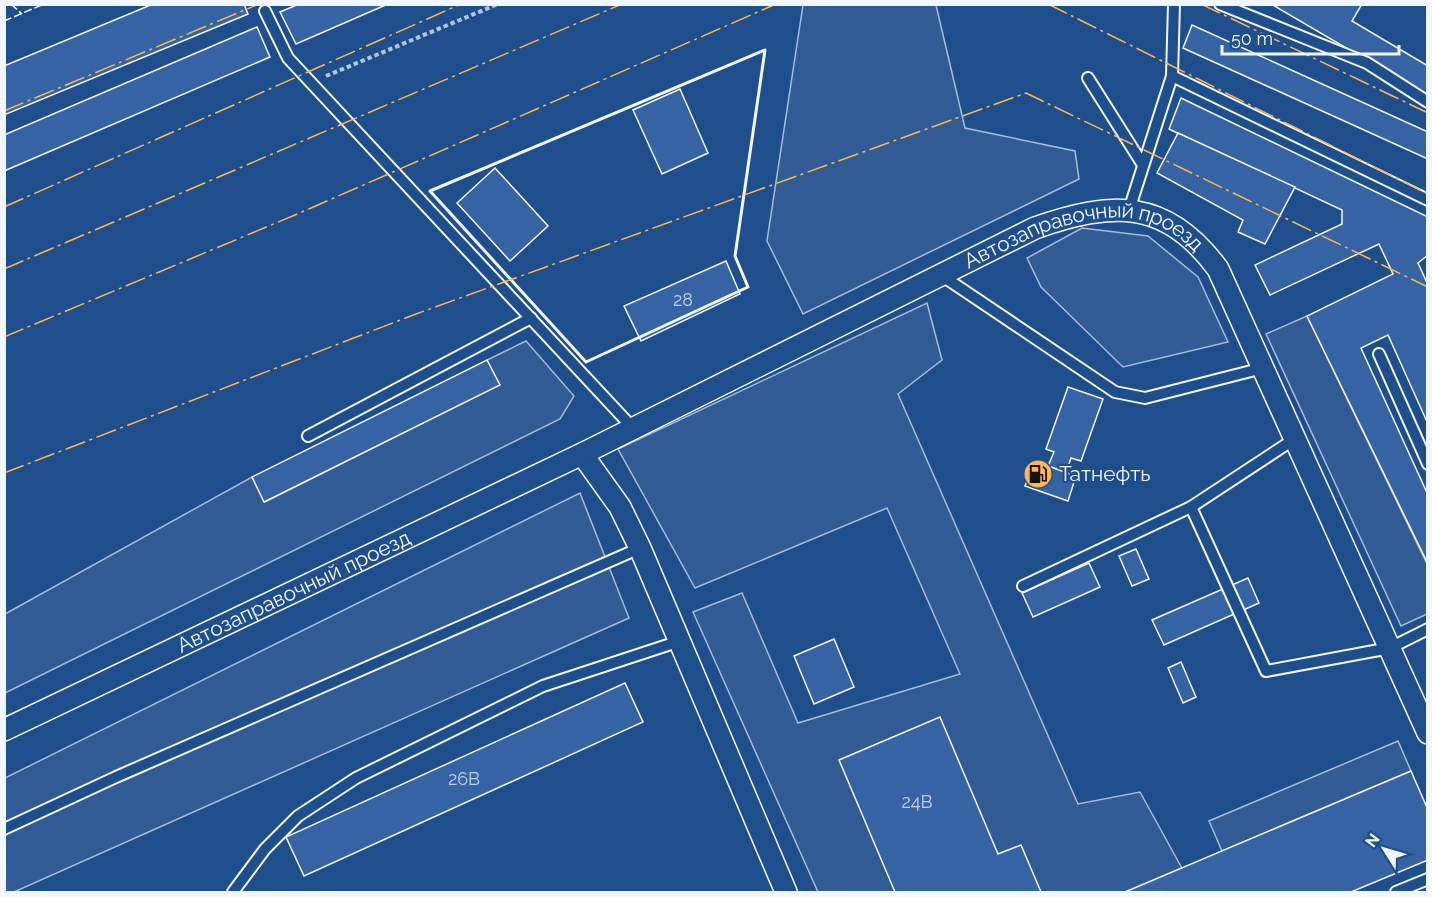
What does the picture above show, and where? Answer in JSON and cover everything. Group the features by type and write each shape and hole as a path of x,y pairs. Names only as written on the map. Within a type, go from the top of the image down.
{"street":[{"name":"Автозаправочный проезд","path":"4,730 582,454 632,427 1035,228 1075,214 1103,209 1129,210 1159,218 1181,230 1201,246 1218,269 1427,731"},
{"path":"582,454 620,507 640,548 786,892"}],"lane":[{"path":"1129,210 1172,76 1174,4"},
{"path":"1220,4 1367,63 1428,102"},
{"path":"265,11 288,58 632,427"},
{"path":"1172,76 1428,200"},
{"path":"1088,78 1143,165"},
{"path":"940,275 1115,392 1145,398 1263,368"},
{"path":"308,436 531,318"},
{"path":"1380,354 1428,464"},
{"path":"1023,586 1191,507 1296,438"},
{"path":"1191,507 1266,671 1390,648 1428,629"},
{"path":"4,830 116,777 640,548"},
{"path":"233,892 265,849 298,816 356,778 543,687 680,641"},
{"path":"1396,892 1428,879"}],"path":[{"path":"312,82 498,4"}],"shaded area":[{"path":"803,5 936,5 965,128 1075,151 1079,179 803,314 767,241"},
{"path":"1082,228 1148,236 1198,277 1228,342 1123,367 1041,287 1027,258"},
{"path":"927,303 942,360 898,394 1078,804 1140,792 1195,892 818,892 693,612 742,593 798,723 960,674 887,508 695,588 618,449"},
{"path":"1307,316 1427,564 1427,614 1401,626 1266,334"},
{"path":"526,341 574,396 560,419 5,693 5,614 252,477 265,502 499,385 487,360"},
{"path":"580,493 629,618 14,892 5,892 5,778"},
{"path":"1398,741 1411,771 1222,851 1209,821"}],"building":[{"path":"153,4 244,4 248,14 4,115 4,66"},
{"path":"299,4 388,4 296,44 280,12"},
{"path":"1271,4 1362,4 1352,21 1428,66 1428,96"},
{"path":"1192,25 1428,132 1428,159 1183,48"},
{"path":"257,27 270,57 4,171 4,135"},
{"path":"680,89 708,153 662,174 633,110"},
{"path":"1181,98 1428,217 1428,255 1418,263 1428,285 1428,424 1388,335 1361,348 1428,495 1428,564 1307,316 1393,274 1379,244 1270,295 1255,265 1342,224 1342,210 1169,129"},
{"path":"1178,133 1295,187 1265,244 1238,232 1243,220 1157,173"},
{"path":"495,168 548,226 510,261 457,203"},
{"path":"726,261 740,294 641,341 624,306"},
{"path":"487,360 500,385 264,502 252,477"},
{"path":"1068,387 1103,399 1081,461 1071,458 1066,473 1048,466 1054,452 1046,449"},
{"path":"1034,461 1076,476 1068,501 1025,486"},
{"path":"1136,549 1149,579 1132,586 1119,556"},
{"path":"1089,563 1100,587 1033,617 1022,593"},
{"path":"1248,578 1259,603 1164,645 1152,620"},
{"path":"834,639 854,687 814,704 794,656"},
{"path":"1181,662 1196,697 1183,703 1168,668"},
{"path":"625,683 643,722 304,876 286,837"},
{"path":"940,717 998,854 1021,845 1041,892 895,892 839,760"},
{"path":"1411,771 1428,810 1428,860 1351,892 1125,892"}],"fence":[{"path":"11,4 22,14"},
{"path":"4,21 44,4"}],"wall":[{"path":"765,50 735,256 748,287 586,362 430,191 765,50"}],"power":[{"path":"4,111 259,4"},
{"path":"4,207 461,4"},
{"path":"4,269 622,4"},
{"path":"4,337 295,215 776,4"},
{"path":"1048,4 1428,194"},
{"path":"1201,4 1428,113"},
{"path":"4,473 416,314 1026,93 1428,287"}],"place":[{"name":"Татнефть","path":"1038,474"}]}
